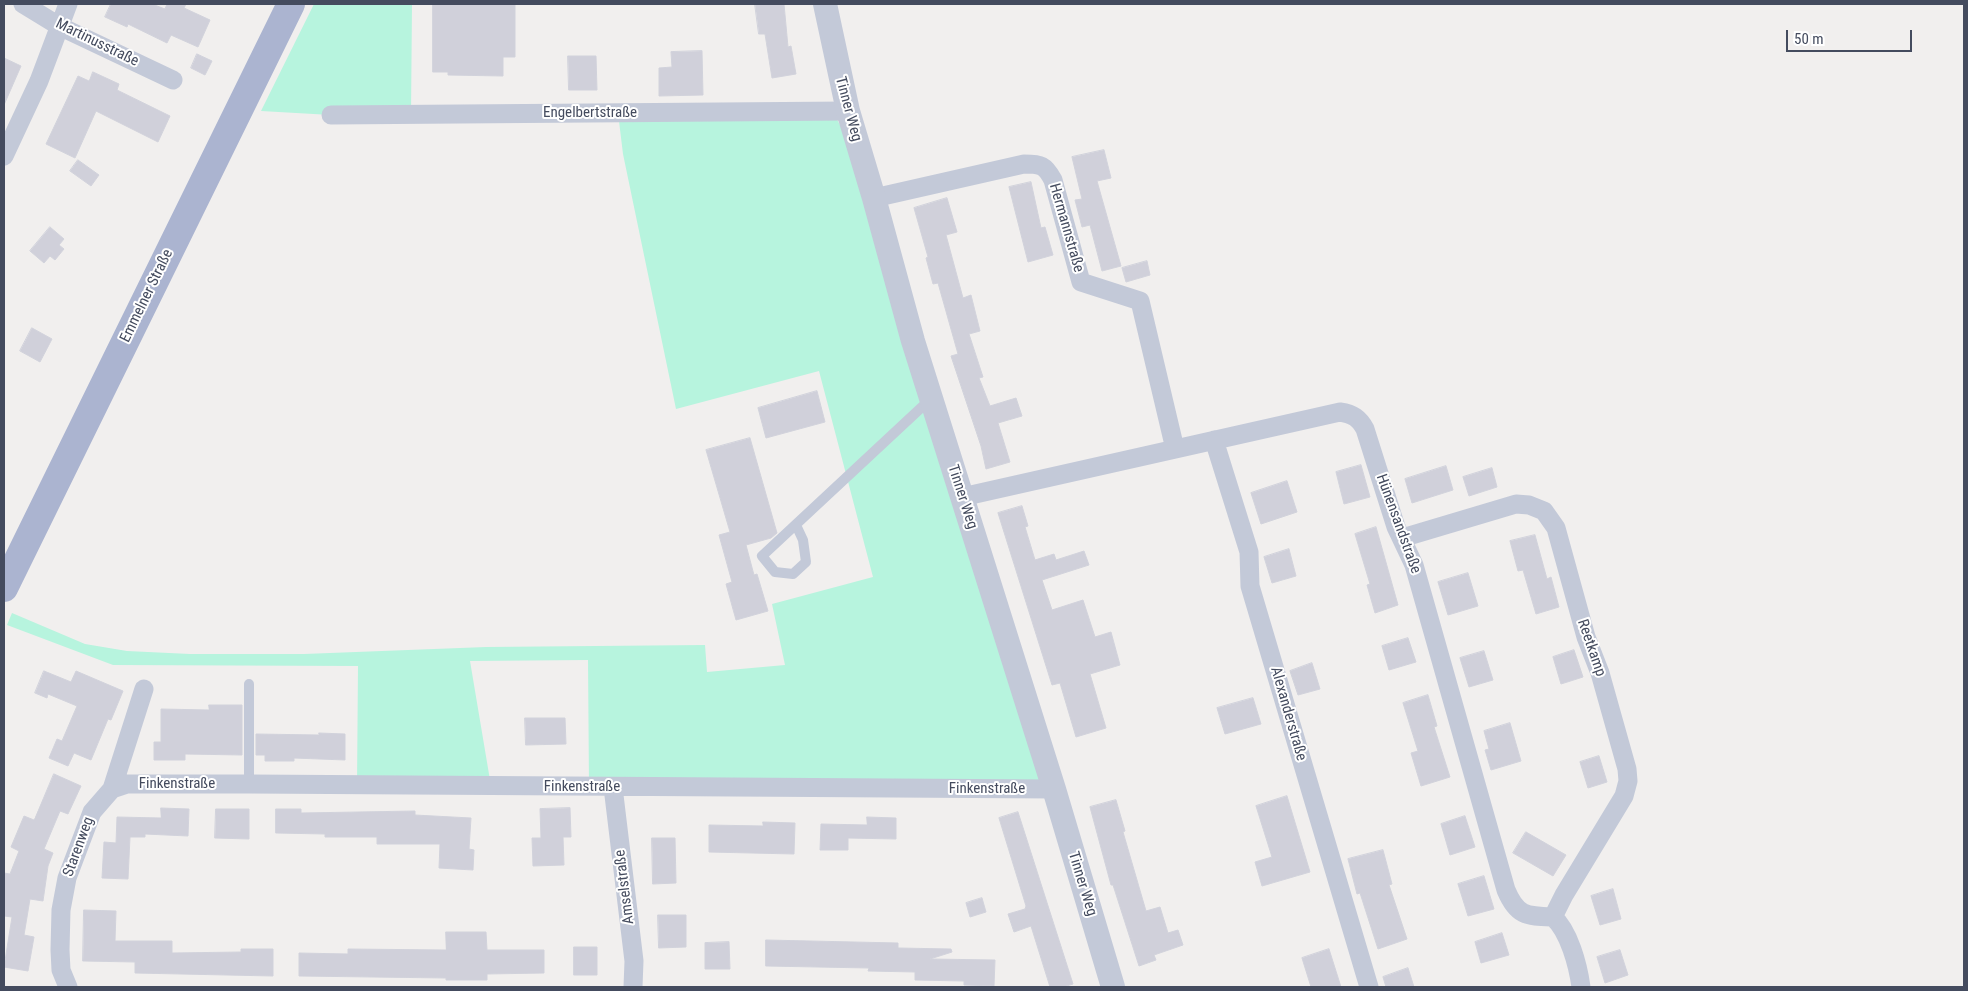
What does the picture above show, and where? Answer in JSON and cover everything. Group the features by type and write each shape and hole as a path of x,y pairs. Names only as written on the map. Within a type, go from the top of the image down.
{"main road":[{"name":"Emmelner Straße","path":"4,588 291,4"}],"street":[{"name":"Martinusstraße","path":"23,4 59,26 173,80"},
{"path":"4,156 39,82 68,4"},
{"name":"Tinner Weg","path":"825,4 848,111 913,341 1054,789 1113,987"},
{"name":"Engelbertstraße","path":"331,114 848,111"},
{"name":"Hermannstraße","path":"874,198 1024,164 1038,164 1047,169 1054,180 1081,282 1140,301 1175,449"},
{"name":"Hünensandstraße","path":"962,497 1340,412 1351,414 1360,420 1365,429 1396,527 1414,565 1506,890 1512,905 1521,912 1536,916 1553,917"},
{"name":"Alexanderstraße","path":"1214,440 1249,552 1250,586 1369,987"},
{"name":"Reetkamp","path":"1402,538 1516,504 1529,505 1544,511 1556,528 1586,637 1600,673 1627,769 1628,781 1624,796 1564,895 1553,917"},
{"name":"Starenweg","path":"68,987 61,970 60,950 61,910 67,878 92,812 112,789 144,689"},
{"name":"Finkenstraße","path":"112,789 127,784 249,784 1054,789"},
{"name":"Amselstraße","path":"613,787 634,961 633,987"},
{"path":"1553,917 1561,924 1567,936 1581,987"}],"lane":[{"path":"796,524 804,540 806,562 793,574 774,572 762,556 796,524 923,406 932,404"},
{"path":"249,684 249,784"}],"green space":[{"path":"314,4 412,4 411,114 331,115 261,111"},
{"path":"833,112 847,138 1043,790 589,787 588,660 470,661 491,786 357,785 358,666 113,665 7,625 12,613 85,644 127,651 190,654 304,654 486,647 705,645 707,672 785,665 772,604 873,577 819,371 676,409 623,154 618,113"}],"building":[{"path":"111,4 152,4 165,9 167,4 186,4 184,8 210,20 198,47 171,35 167,43 128,24 127,27 105,17"},
{"path":"433,4 515,4 515,57 503,57 503,76 448,75 448,72 433,72"},
{"path":"755,4 784,4 788,47 791,46 796,74 772,78 765,34 759,34"},
{"path":"702,51 703,95 659,96 659,68 672,67 671,52"},
{"path":"197,54 212,61 205,75 191,68"},
{"path":"568,56 596,56 597,90 569,90"},
{"path":"4,58 21,66 4,105"},
{"path":"93,72 119,84 117,90 170,116 158,142 96,111 75,158 46,144 78,76 89,81"},
{"path":"1104,150 1111,178 1097,181 1121,266 1102,271 1090,225 1082,227 1075,200 1082,199 1072,157"},
{"path":"78,160 99,175 91,186 70,171"},
{"path":"1031,182 1041,228 1045,227 1053,255 1028,262 1009,187"},
{"path":"947,198 957,232 946,235 963,298 971,295 980,331 969,334 983,377 979,378 990,406 1016,398 1022,416 998,423 1010,462 986,469 981,446 951,356 958,354 938,283 933,284 926,258 928,257 914,208"},
{"path":"50,227 64,239 59,245 64,249 55,260 50,256 44,263 30,251"},
{"path":"1147,261 1150,275 1126,282 1122,268"},
{"path":"32,328 52,339 40,362 20,351"},
{"path":"817,391 825,422 766,438 758,408"},
{"path":"750,438 777,533 771,538 746,545 754,575 757,574 768,611 736,620 726,584 732,582 719,535 730,532 706,450"},
{"path":"1361,465 1370,497 1344,504 1336,472"},
{"path":"1446,466 1453,490 1412,503 1405,479"},
{"path":"1492,468 1497,487 1469,496 1463,477"},
{"path":"1287,481 1297,512 1261,524 1251,493"},
{"path":"1022,506 1028,526 1025,527 1035,560 1054,554 1056,560 1084,551 1089,565 1042,580 1052,610 1083,600 1095,637 1111,632 1120,665 1090,674 1106,728 1076,737 1060,683 1052,685 998,513"},
{"path":"1376,527 1398,605 1375,613 1367,585 1370,584 1355,534"},
{"path":"1535,535 1547,579 1551,577 1559,607 1536,614 1523,570 1518,571 1510,541"},
{"path":"1289,549 1296,576 1272,583 1264,557"},
{"path":"1468,573 1478,606 1448,615 1438,582"},
{"path":"1408,638 1416,662 1389,670 1382,646"},
{"path":"1574,650 1583,677 1561,684 1553,657"},
{"path":"1484,651 1493,680 1469,687 1460,658"},
{"path":"1312,663 1320,689 1298,695 1290,671"},
{"path":"44,671 71,682 76,671 123,691 111,720 108,719 91,760 74,753 68,766 49,758 57,739 62,741 77,706 48,694 47,698 35,693"},
{"path":"1428,695 1437,726 1434,727 1450,777 1421,786 1411,753 1418,751 1403,703"},
{"path":"1253,698 1261,724 1225,734 1217,708"},
{"path":"209,705 242,705 242,755 185,754 185,760 154,760 154,742 161,742 161,709 209,710"},
{"path":"525,718 565,718 566,744 526,745"},
{"path":"1510,723 1521,761 1491,770 1485,750 1489,749 1484,731"},
{"path":"319,733 345,734 345,760 294,758 294,761 265,761 265,755 256,755 256,734 319,735"},
{"path":"1599,756 1607,782 1588,788 1580,762"},
{"path":"54,774 81,786 68,814 60,811 44,849 53,853 48,866 43,901 30,899 24,935 34,937 28,971 4,967 12,917 4,916 4,873 10,874 19,851 11,847 24,816 34,820"},
{"path":"1287,796 1310,872 1262,886 1255,862 1272,857 1256,806"},
{"path":"1116,800 1125,831 1123,832 1146,911 1160,907 1168,933 1178,930 1183,945 1154,955 1156,960 1139,966 1113,885 1111,885 1090,807"},
{"path":"161,808 189,809 188,836 145,834 145,837 130,837 128,879 102,878 104,842 116,843 117,817 161,818"},
{"path":"570,808 571,837 563,837 564,865 533,866 532,838 541,838 540,809"},
{"path":"216,809 249,809 249,839 215,838"},
{"path":"276,809 301,809 301,813 415,811 415,815 471,818 469,849 474,850 473,870 439,868 440,844 377,844 377,837 325,837 325,834 276,833"},
{"path":"1018,812 1073,984 1063,987 1050,987 1031,926 1014,932 1008,914 1025,909 1026,906 999,818"},
{"path":"1465,816 1475,847 1450,855 1441,824"},
{"path":"867,817 896,818 896,839 848,838 848,850 820,850 821,824 867,825"},
{"path":"763,822 795,823 794,854 709,852 709,825 763,826"},
{"path":"1526,832 1566,855 1553,876 1513,853"},
{"path":"652,838 675,838 676,883 653,884"},
{"path":"1383,850 1392,884 1389,885 1407,939 1378,949 1360,893 1357,894 1348,859"},
{"path":"1484,876 1494,909 1468,916 1458,884"},
{"path":"1613,889 1621,919 1600,925 1591,896"},
{"path":"982,898 986,912 970,917 966,903"},
{"path":"84,910 116,911 115,941 172,941 172,953 241,952 241,949 273,949 273,976 135,973 135,962 83,961"},
{"path":"658,915 686,915 686,947 659,948"},
{"path":"446,932 486,932 487,950 544,950 544,973 487,974 487,980 299,976 299,953 348,954 348,949 446,950"},
{"path":"1502,933 1509,955 1481,963 1475,942"},
{"path":"766,940 898,943 898,948 951,949 952,952 930,959 995,960 994,986 964,985 964,981 915,980 915,972 868,971 869,968 766,966"},
{"path":"729,942 730,969 705,969 705,943"},
{"path":"574,947 597,947 597,975 574,975"},
{"path":"1329,949 1341,987 1311,987 1302,958"},
{"path":"1620,950 1628,975 1605,983 1597,957"},
{"path":"1408,968 1414,987 1386,987 1383,977"}]}
